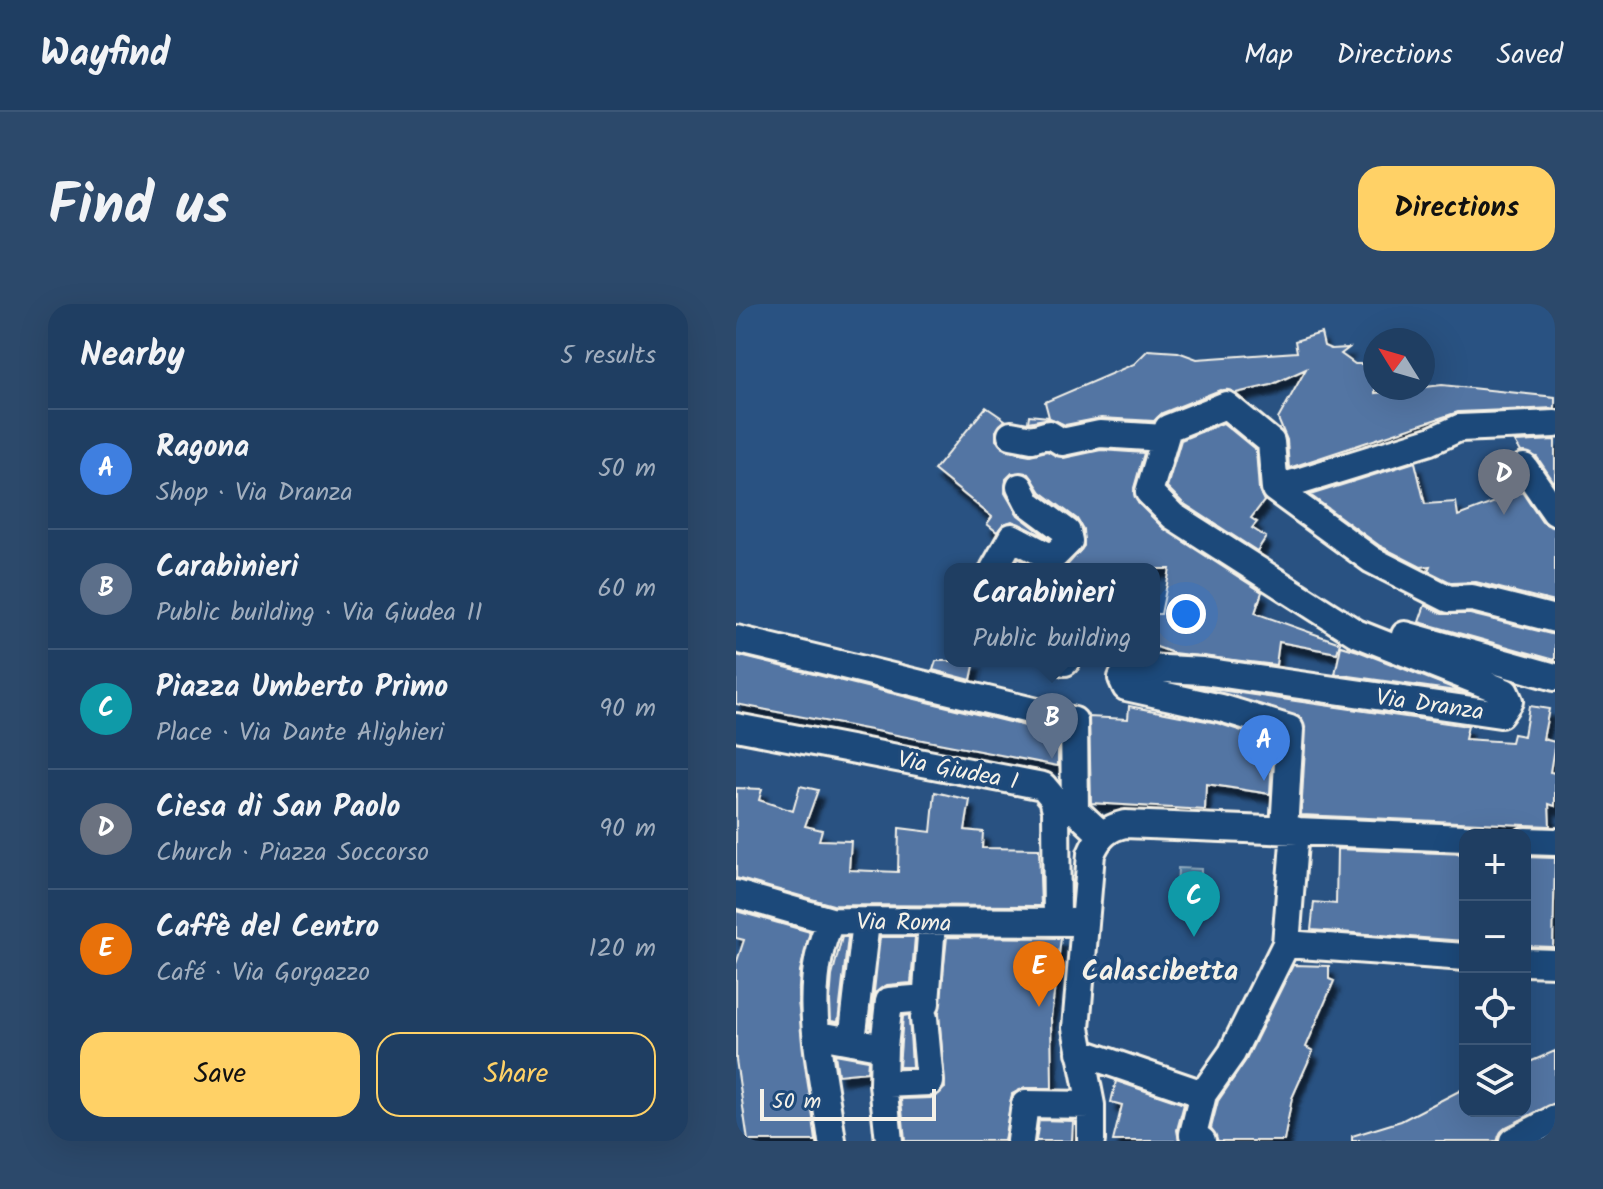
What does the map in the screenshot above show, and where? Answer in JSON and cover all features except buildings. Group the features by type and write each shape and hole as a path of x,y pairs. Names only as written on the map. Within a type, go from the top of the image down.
{"street":[{"path":"1011,435 1032,439 1049,434 1062,442 1100,434 1164,438 1168,428 1226,405 1271,442 1275,489 1372,560 1449,599 1472,598 1555,619"},
{"path":"1275,489 1430,441 1459,428 1555,424"},
{"name":"Via Dranza","path":"1158,667 1500,714 1509,701 1505,692 1350,629 1173,516 1149,492 1164,438"},
{"path":"1524,467 1555,512"},
{"path":"997,563 1012,537 1052,558 1069,541 1067,532 1028,503 1020,487"},
{"path":"1350,629 1352,620 1356,618 1425,642 1555,677"},
{"path":"736,639 1074,721 1075,810 1102,835"},
{"name":"Via Dranza","path":"1132,667 1123,672 1122,682 1126,687 1221,708 1290,729 1290,830"},
{"name":"Via Giudea I","path":"736,727 1043,786 1053,798 1056,810 1070,922"},
{"path":"1091,1141 1091,1105 1078,1040 1070,922 1091,854 1102,835 1112,827 1125,824 1459,838"},
{"path":"1202,1141 1193,1134 1202,1098 1232,1053 1271,974 1290,945 1290,830"},
{"path":"1531,841 1555,842"},
{"path":"736,894 831,921"},
{"name":"Via Roma","path":"832,1141 812,991 820,944 831,921 1070,922"},
{"path":"852,1041 866,922"},
{"path":"883,1084 930,1082 925,1007 932,923"},
{"path":"1290,945 1459,957"},
{"path":"1531,962 1555,963"},
{"path":"889,1141 883,1084 889,1001 925,1007"},
{"path":"819,1035 884,1047"},
{"path":"1078,1040 1202,1098"},
{"path":"1020,1141 1025,1104 1091,1105"},
{"path":"1513,1141 1555,1119"}],"water":[{"path":"1178,868 1201,869 1201,892 1177,892"}],"place":[{"name":"Ciesa di San Paolo","path":"1504,515"},
{"name":"Carabinieri","path":"1052,759"},
{"name":"Ragona","path":"1264,781"},
{"name":"Piazza Umberto Primo","path":"1194,937"},
{"name":"Caffè del Centro","path":"1039,1007"}],"district":[{"name":"Calascibetta","path":"1160,970"}]}
